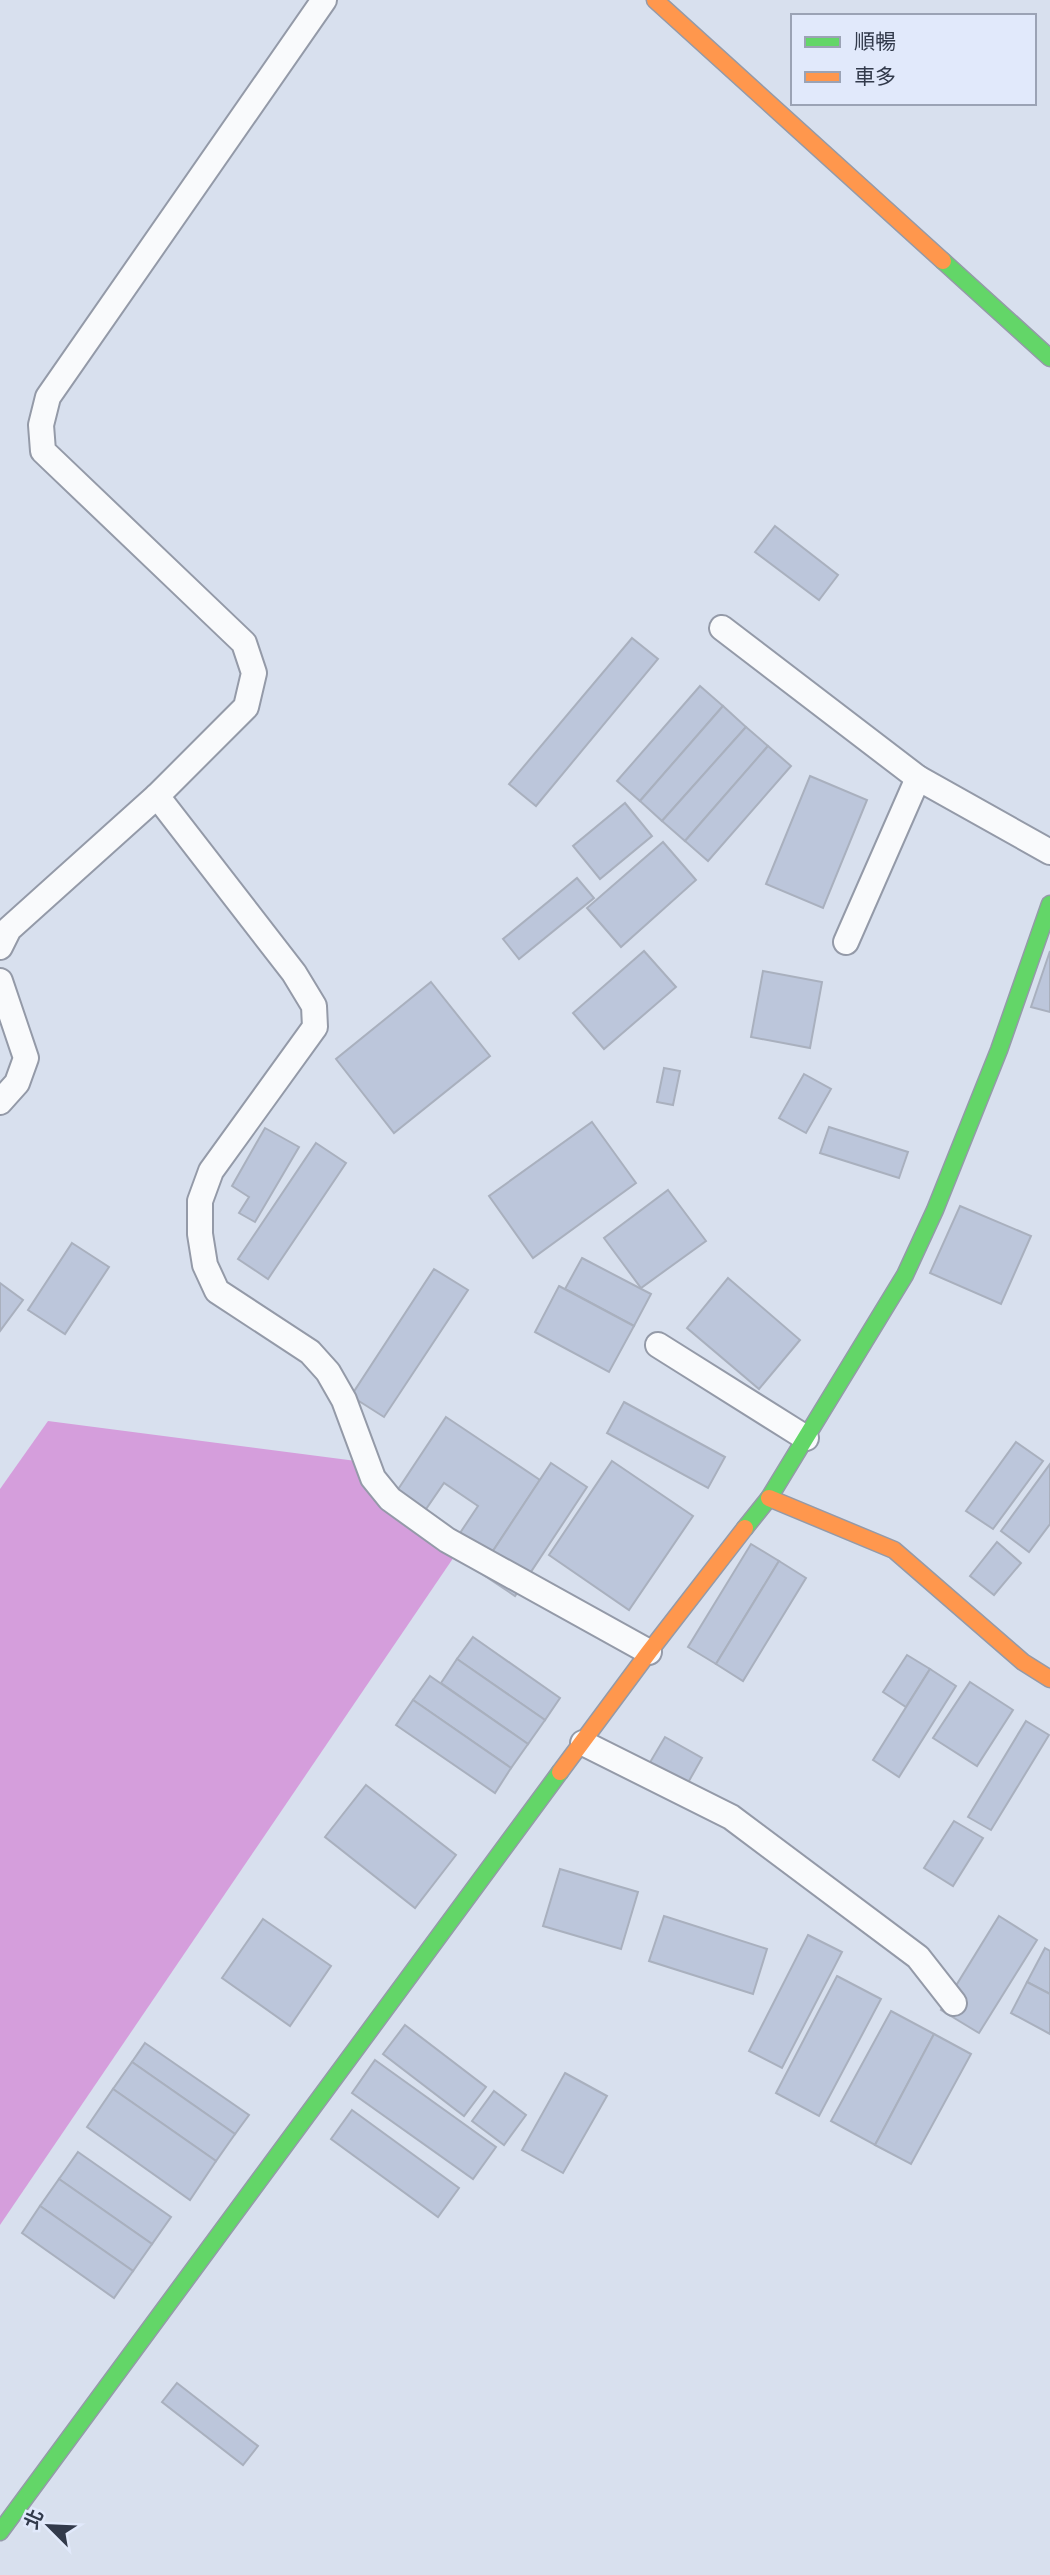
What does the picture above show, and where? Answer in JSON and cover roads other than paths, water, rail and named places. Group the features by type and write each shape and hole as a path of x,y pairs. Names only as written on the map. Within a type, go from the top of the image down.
{"street":[{"path":"655,0 1050,358"},
{"path":"0,2532 649,1652 769,1498 910,1265 999,1050 1050,904"},
{"path":"769,1498 894,1550 1023,1662 1050,1679"}],"lane":[{"path":"0,947 9,929 157,796 246,707 254,673 244,643 43,451 40,425 48,397 324,0"},
{"path":"722,628 918,778 1050,852"},
{"path":"846,942 918,778"},
{"path":"157,796 294,973 314,1006 315,1027 211,1171 204,1191 200,1234 205,1265 217,1291 310,1352 328,1372 344,1400 373,1478 390,1499 446,1540 649,1652"},
{"path":"0,981 26,1058 17,1083 0,1102"},
{"path":"658,1345 806,1438"},
{"path":"583,1743 731,1817 918,1957 954,2003"}]}
